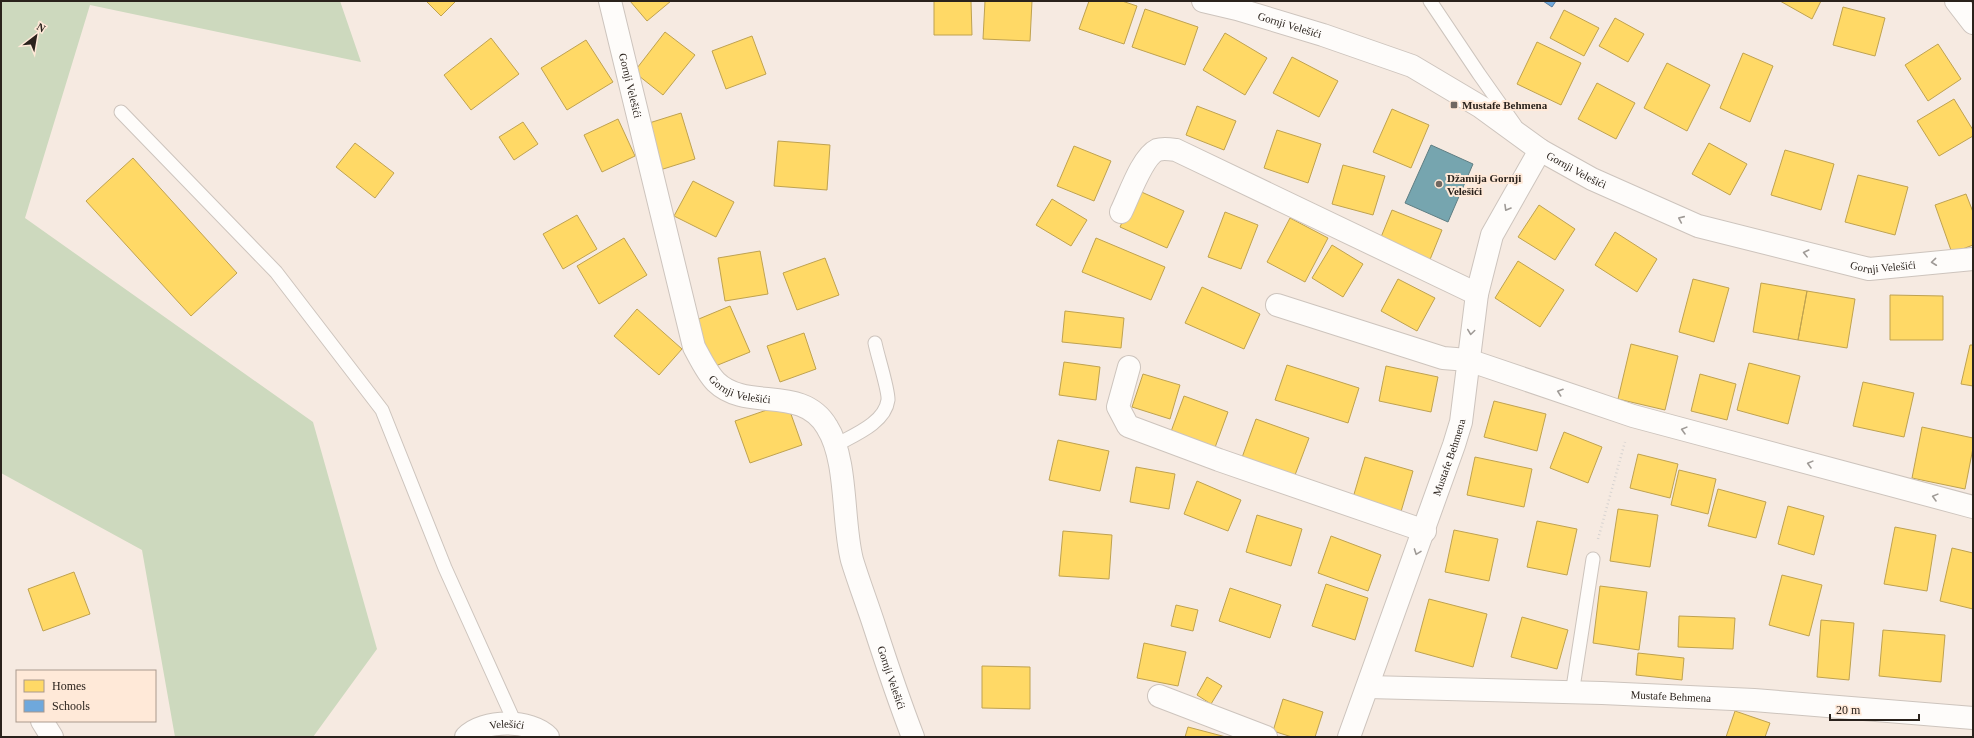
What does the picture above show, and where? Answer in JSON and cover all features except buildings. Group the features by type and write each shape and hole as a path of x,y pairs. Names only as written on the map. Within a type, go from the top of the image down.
{"street":[{"name":"Gornji Velešići","path":"610,1 694,347 716,382 727,390 744,395 791,402 804,406 817,413 827,426 836,445 852,558 913,737"},
{"name":"Gornji Velešići","path":"1202,1 1237,9 1323,35 1412,66 1481,107 1533,144 1592,179 1698,226 1869,269 1973,259"},
{"path":"1956,1 1973,23"},
{"name":"Mustafe Behmena","path":"1349,737 1425,531 1454,445 1461,422 1477,294 1492,236 1533,144"},
{"path":"1121,212 1146,160 1158,150 1166,148 1176,150 1477,294"},
{"path":"1277,305 1443,358 1468,360 1633,416 1973,507"},
{"path":"1129,367 1118,407 1128,426 1218,460 1425,531"},
{"name":"Mustafe Behmena","path":"1368,687 1572,694 1602,693 1754,700 1973,718"},
{"path":"1159,696 1266,737"},
{"path":"43,722 52,737"},
{"name":"Velešići","path":"466,737 472,731 488,725 515,723 543,732 548,737"}],"lane":[{"path":"1430,1 1479,74 1533,144"},
{"path":"121,112 276,272 382,410 445,568 515,723"},
{"path":"836,445 871,425 882,413 888,400 875,343"},
{"path":"1572,694 1593,559"}],"path":[{"path":"1593,559 1633,416"}],"green space":[{"path":"1,1 340,1 361,62 90,5 25,218 313,422 377,649 313,737 175,737 142,550 1,473"}],"place":[{"name":"Mustafe Behmena","path":"1454,105"},
{"name":"Džamija Gornji Velešići","path":"1439,184"}]}
